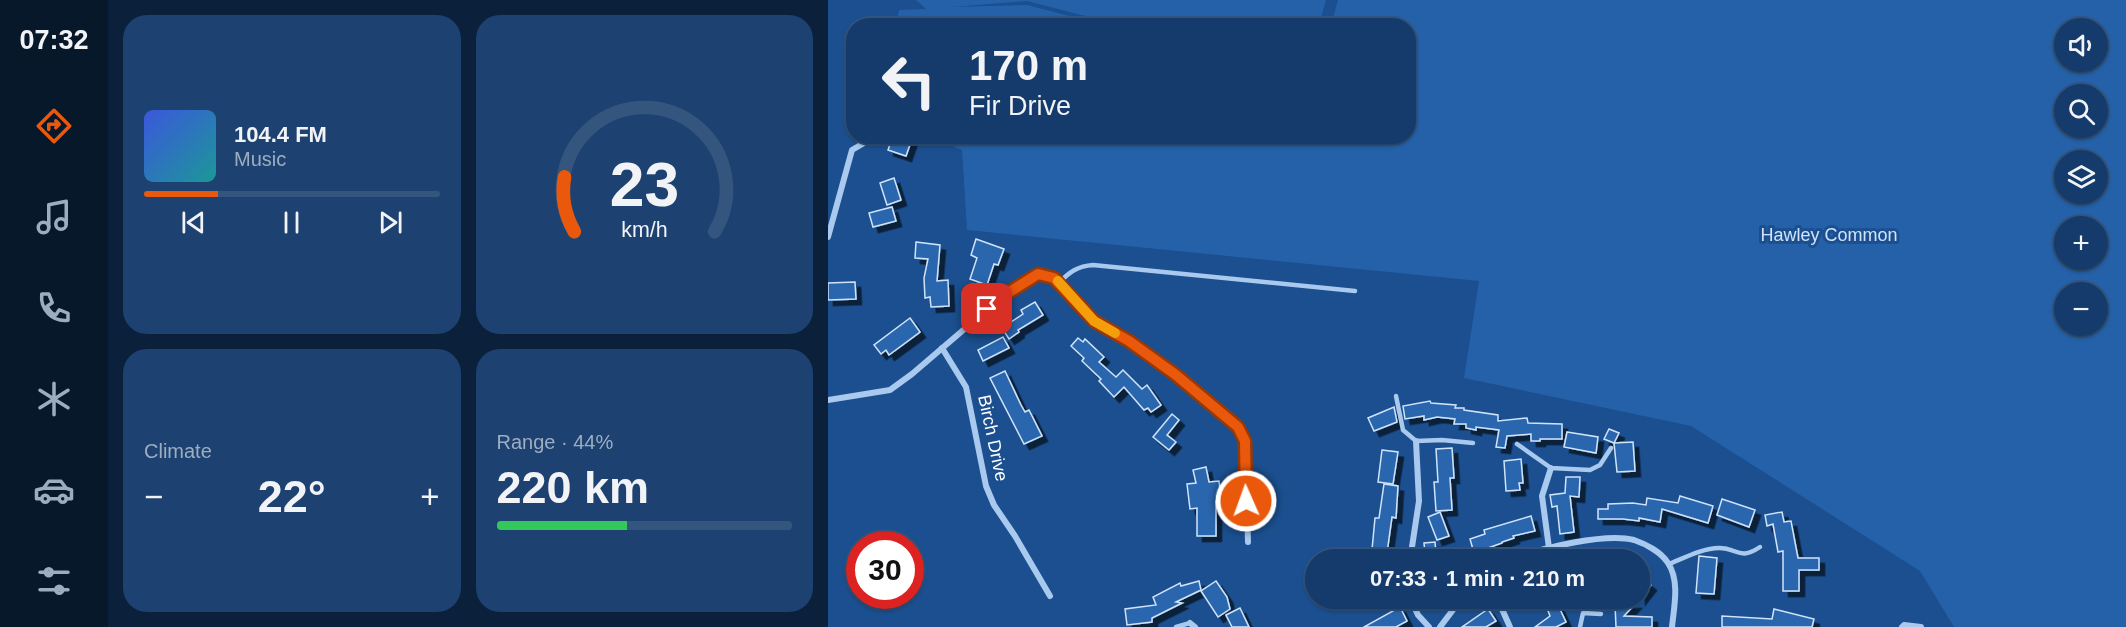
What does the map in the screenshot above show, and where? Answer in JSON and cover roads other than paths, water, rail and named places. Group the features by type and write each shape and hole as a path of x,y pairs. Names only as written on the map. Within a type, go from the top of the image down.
{"street":[{"path":"828,237 852,150 862,144"},
{"path":"828,400 890,390 1003,296 1038,274 1054,278 1094,321 1129,341 1176,375 1238,427 1245,441 1248,542"},
{"name":"Birch Drive","path":"942,348 966,387 986,486 994,505 1050,596"},
{"path":"1412,549 1419,501 1416,441"},
{"path":"1549,548 1542,496 1551,468"},
{"path":"1546,549 1595,539 1633,540 1655,550 1669,564 1675,585 1672,627"},
{"path":"1415,609 1429,627"},
{"path":"1440,627 1453,609"},
{"path":"1502,609 1510,627"},
{"path":"1902,627 1904,625 1921,627"}],"lane":[{"path":"1059,283 1074,270 1082,266 1093,265 1355,291"},
{"path":"1396,396 1403,430 1416,441 1442,440 1473,443"},
{"path":"1517,444 1551,468 1590,470 1600,465 1611,448"},
{"path":"1669,564 1707,550 1720,548 1749,554 1760,548"},
{"path":"1580,627 1583,613 1601,614"},
{"path":"1176,627 1193,625"}],"park label":[{"name":"Hawley Common","path":"1829,235"}]}
